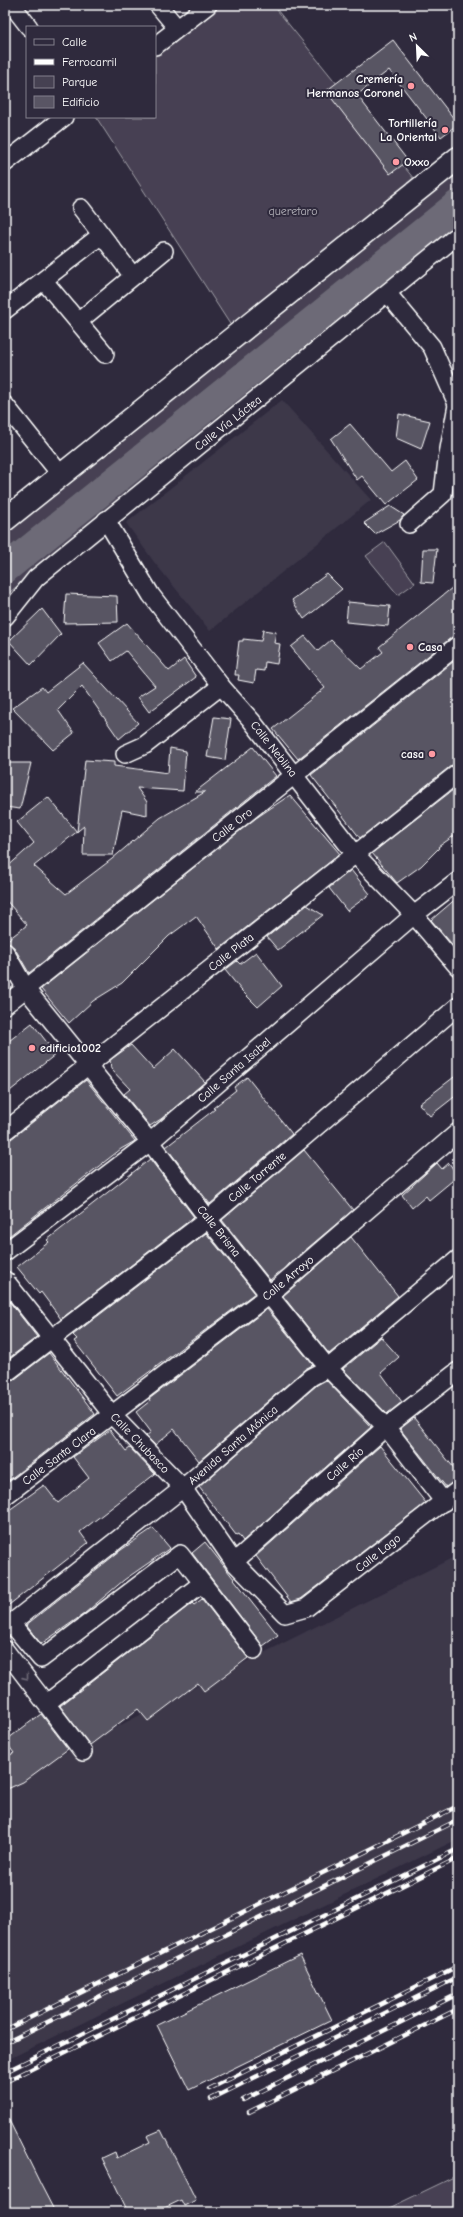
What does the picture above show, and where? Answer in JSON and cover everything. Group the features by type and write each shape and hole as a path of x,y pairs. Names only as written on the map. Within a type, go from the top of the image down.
{"street":[{"path":"12,5 28,26"},
{"path":"158,5 177,28"},
{"path":"156,45 208,5"},
{"path":"5,163 63,118"},
{"path":"5,520 458,158"},
{"path":"81,208 100,236 133,276"},
{"name":"Calle Vía Láctea","path":"5,617 36,578 388,294 458,235"},
{"path":"5,310 100,236"},
{"path":"79,321 164,251"},
{"path":"44,281 79,321 105,354"},
{"path":"388,294 432,347 457,406 447,460 443,494 409,524"},
{"path":"5,405 62,475"},
{"name":"Calle Neblina","path":"106,520 151,595 220,686 251,720 355,854 414,915 458,967"},
{"name":"Calle Oro","path":"5,1006 458,645"},
{"path":"124,754 145,745 220,686"},
{"name":"Calle Plata","path":"5,1132 458,773"},
{"name":"Calle Santa Isabel","path":"5,1252 150,1142 414,915 458,882"},
{"name":"Calle Brisna","path":"5,952 26,989 150,1142 208,1219 270,1294 328,1368 386,1427 444,1502"},
{"name":"Calle Torrente","path":"5,1374 208,1219 458,1006"},
{"name":"Calle Arroyo","path":"112,1416 270,1294 458,1132"},
{"name":"Avenida Santa Mónica","path":"8,1625 183,1488 311,1377 328,1368 458,1259"},
{"name":"Calle Chubasco","path":"5,1280 112,1416 183,1488 234,1562 285,1614 296,1612"},
{"name":"Calle Río","path":"234,1562 386,1427 458,1371"},
{"name":"Calle Santa Clara","path":"5,1496 112,1416"},
{"name":"Calle Lago","path":"296,1612 306,1608 458,1490"},
{"path":"8,1625 41,1659 180,1554 254,1650"},
{"path":"47,1703 202,1584"},
{"path":"5,1650 83,1752"}],"shaded area":[{"path":"282,400 371,500 210,631 154,562 126,523"},
{"path":"458,1555 458,1839 5,2061 5,1783"}],"green space":[{"name":"queretaro","path":"209,5 273,5 414,179 458,145 458,228 5,596 5,520 237,335 97,118 156,118 156,46"},
{"path":"385,542 415,583 398,595 366,556"},
{"path":"458,2175 458,2212 381,2212"}],"building":[{"path":"393,40 458,124 441,137 389,70 357,95 408,161 390,174 326,91"},
{"path":"399,414 430,421 421,449 396,438"},
{"path":"350,424 391,472 405,461 418,480 386,505 362,476 357,480 331,439"},
{"path":"390,506 404,515 400,520 375,534 364,523"},
{"path":"423,549 437,549 433,583 421,582"},
{"path":"327,574 342,589 304,619 292,600"},
{"path":"458,583 458,635 452,637 298,759 273,729 325,688 291,647 305,636 318,651 331,640 361,669 383,652 379,647"},
{"path":"66,594 117,596 118,622 64,623"},
{"path":"348,602 390,606 388,626 346,622"},
{"path":"42,609 61,634 31,665 9,641"},
{"path":"127,623 169,671 184,659 196,677 149,712 138,697 155,686 126,651 112,661 99,643"},
{"path":"263,630 276,632 274,643 280,644 277,664 265,662 264,671 256,670 254,683 238,680 239,675 235,675 239,641 243,641 243,639 261,641"},
{"path":"458,658 458,763 452,765 360,838 311,775"},
{"path":"83,663 138,723 119,739 82,686 58,710 74,733 53,750 12,708 42,687 46,692"},
{"path":"214,717 231,719 225,760 207,757"},
{"path":"253,747 276,776 29,973 14,947 5,942 27,925 5,899 5,869 34,843 17,822 48,797 77,832 34,866 66,894 112,859 160,818 205,792 195,792"},
{"path":"170,748 186,751 183,791 137,788 147,802 147,815 122,810 113,855 83,855 84,826 77,832 85,760 114,762 114,766 168,773"},
{"path":"5,763 31,763 20,809 5,807"},
{"path":"458,786 458,833 438,847 439,848 421,866 397,883 372,853"},
{"path":"290,795 340,854 219,949 196,916 169,936 122,983 93,1001 69,1023 41,989 256,818"},
{"path":"351,870 370,894 347,911 329,888"},
{"path":"458,897 458,937 451,943 431,920"},
{"path":"307,905 323,915 278,950 267,937"},
{"path":"256,952 282,986 258,1007 241,990 225,970 237,961 240,964"},
{"name":"edificio1002","path":"32,1023 56,1054 5,1095 5,1044"},
{"path":"131,1045 153,1069 175,1049 205,1082 161,1119 150,1126 124,1094 130,1089 111,1069 110,1060"},
{"path":"458,1074 458,1094 430,1116 419,1104"},
{"path":"247,1077 292,1134 210,1204 166,1147 215,1109 213,1108 236,1090 234,1087"},
{"path":"86,1080 135,1141 121,1149 5,1239 5,1141 11,1139"},
{"path":"304,1150 353,1210 270,1280 222,1220"},
{"path":"150,1159 194,1217 61,1319 41,1292 39,1294 17,1267 49,1242 47,1240"},
{"path":"437,1163 442,1169 449,1163 458,1176 429,1200 426,1196 412,1208 402,1195"},
{"path":"206,1233 255,1293 117,1396 74,1341 77,1339 73,1335"},
{"path":"351,1237 398,1296 329,1354 283,1296"},
{"path":"5,1296 37,1337 5,1361"},
{"path":"267,1309 313,1365 305,1369 199,1461 174,1429 155,1445 146,1436 151,1432 136,1412 150,1401 149,1399"},
{"path":"381,1337 399,1357 381,1373 402,1402 387,1414 343,1369"},
{"path":"49,1353 95,1414 5,1483 5,1384 11,1382"},
{"path":"326,1380 371,1427 243,1541 238,1534 236,1535 199,1487 317,1385"},
{"path":"414,1418 458,1473 458,1480 446,1487 400,1429"},
{"path":"110,1430 126,1451 130,1448 155,1474 80,1532 88,1543 5,1608 5,1513 44,1485 58,1503 89,1478 73,1457"},
{"path":"380,1446 426,1503 301,1599 291,1602 256,1556"},
{"path":"153,1528 170,1548 124,1580 84,1614 41,1644 26,1625 121,1550"},
{"path":"205,1542 278,1635 263,1646 192,1553"},
{"path":"202,1599 248,1658 204,1691 198,1683 148,1721 138,1709 90,1745 60,1706 192,1603 194,1605"},
{"path":"41,1714 68,1749 23,1782 5,1790 5,1757 14,1753 5,1741"},
{"path":"300,1955 332,2020 189,2090 157,2025"},
{"path":"5,2112 55,2212 12,2212 5,2198"},
{"path":"161,2130 196,2200 184,2206 181,2200 156,2212 128,2212 102,2158 115,2152 117,2158 150,2142 147,2136"}],"waterway":[{"path":"5,569 458,204"}],"railway":[{"path":"5,2030 458,1806"},
{"path":"5,2043 458,1820"},
{"path":"5,2072 458,1849"},
{"path":"5,2082 458,1858"},
{"path":"209,2089 458,1966"},
{"path":"211,2099 458,1977"},
{"path":"243,2100 458,1994"},
{"path":"249,2112 458,2009"}],"place":[{"name":"Cremería Hermanos Coronel","path":"411,86"},
{"name":"Tortillería La Oriental","path":"445,130"},
{"name":"Oxxo","path":"396,162"},
{"name":"Casa","path":"410,647"},
{"name":"casa","path":"432,754"},
{"name":"edificio1002","path":"32,1048"}]}
